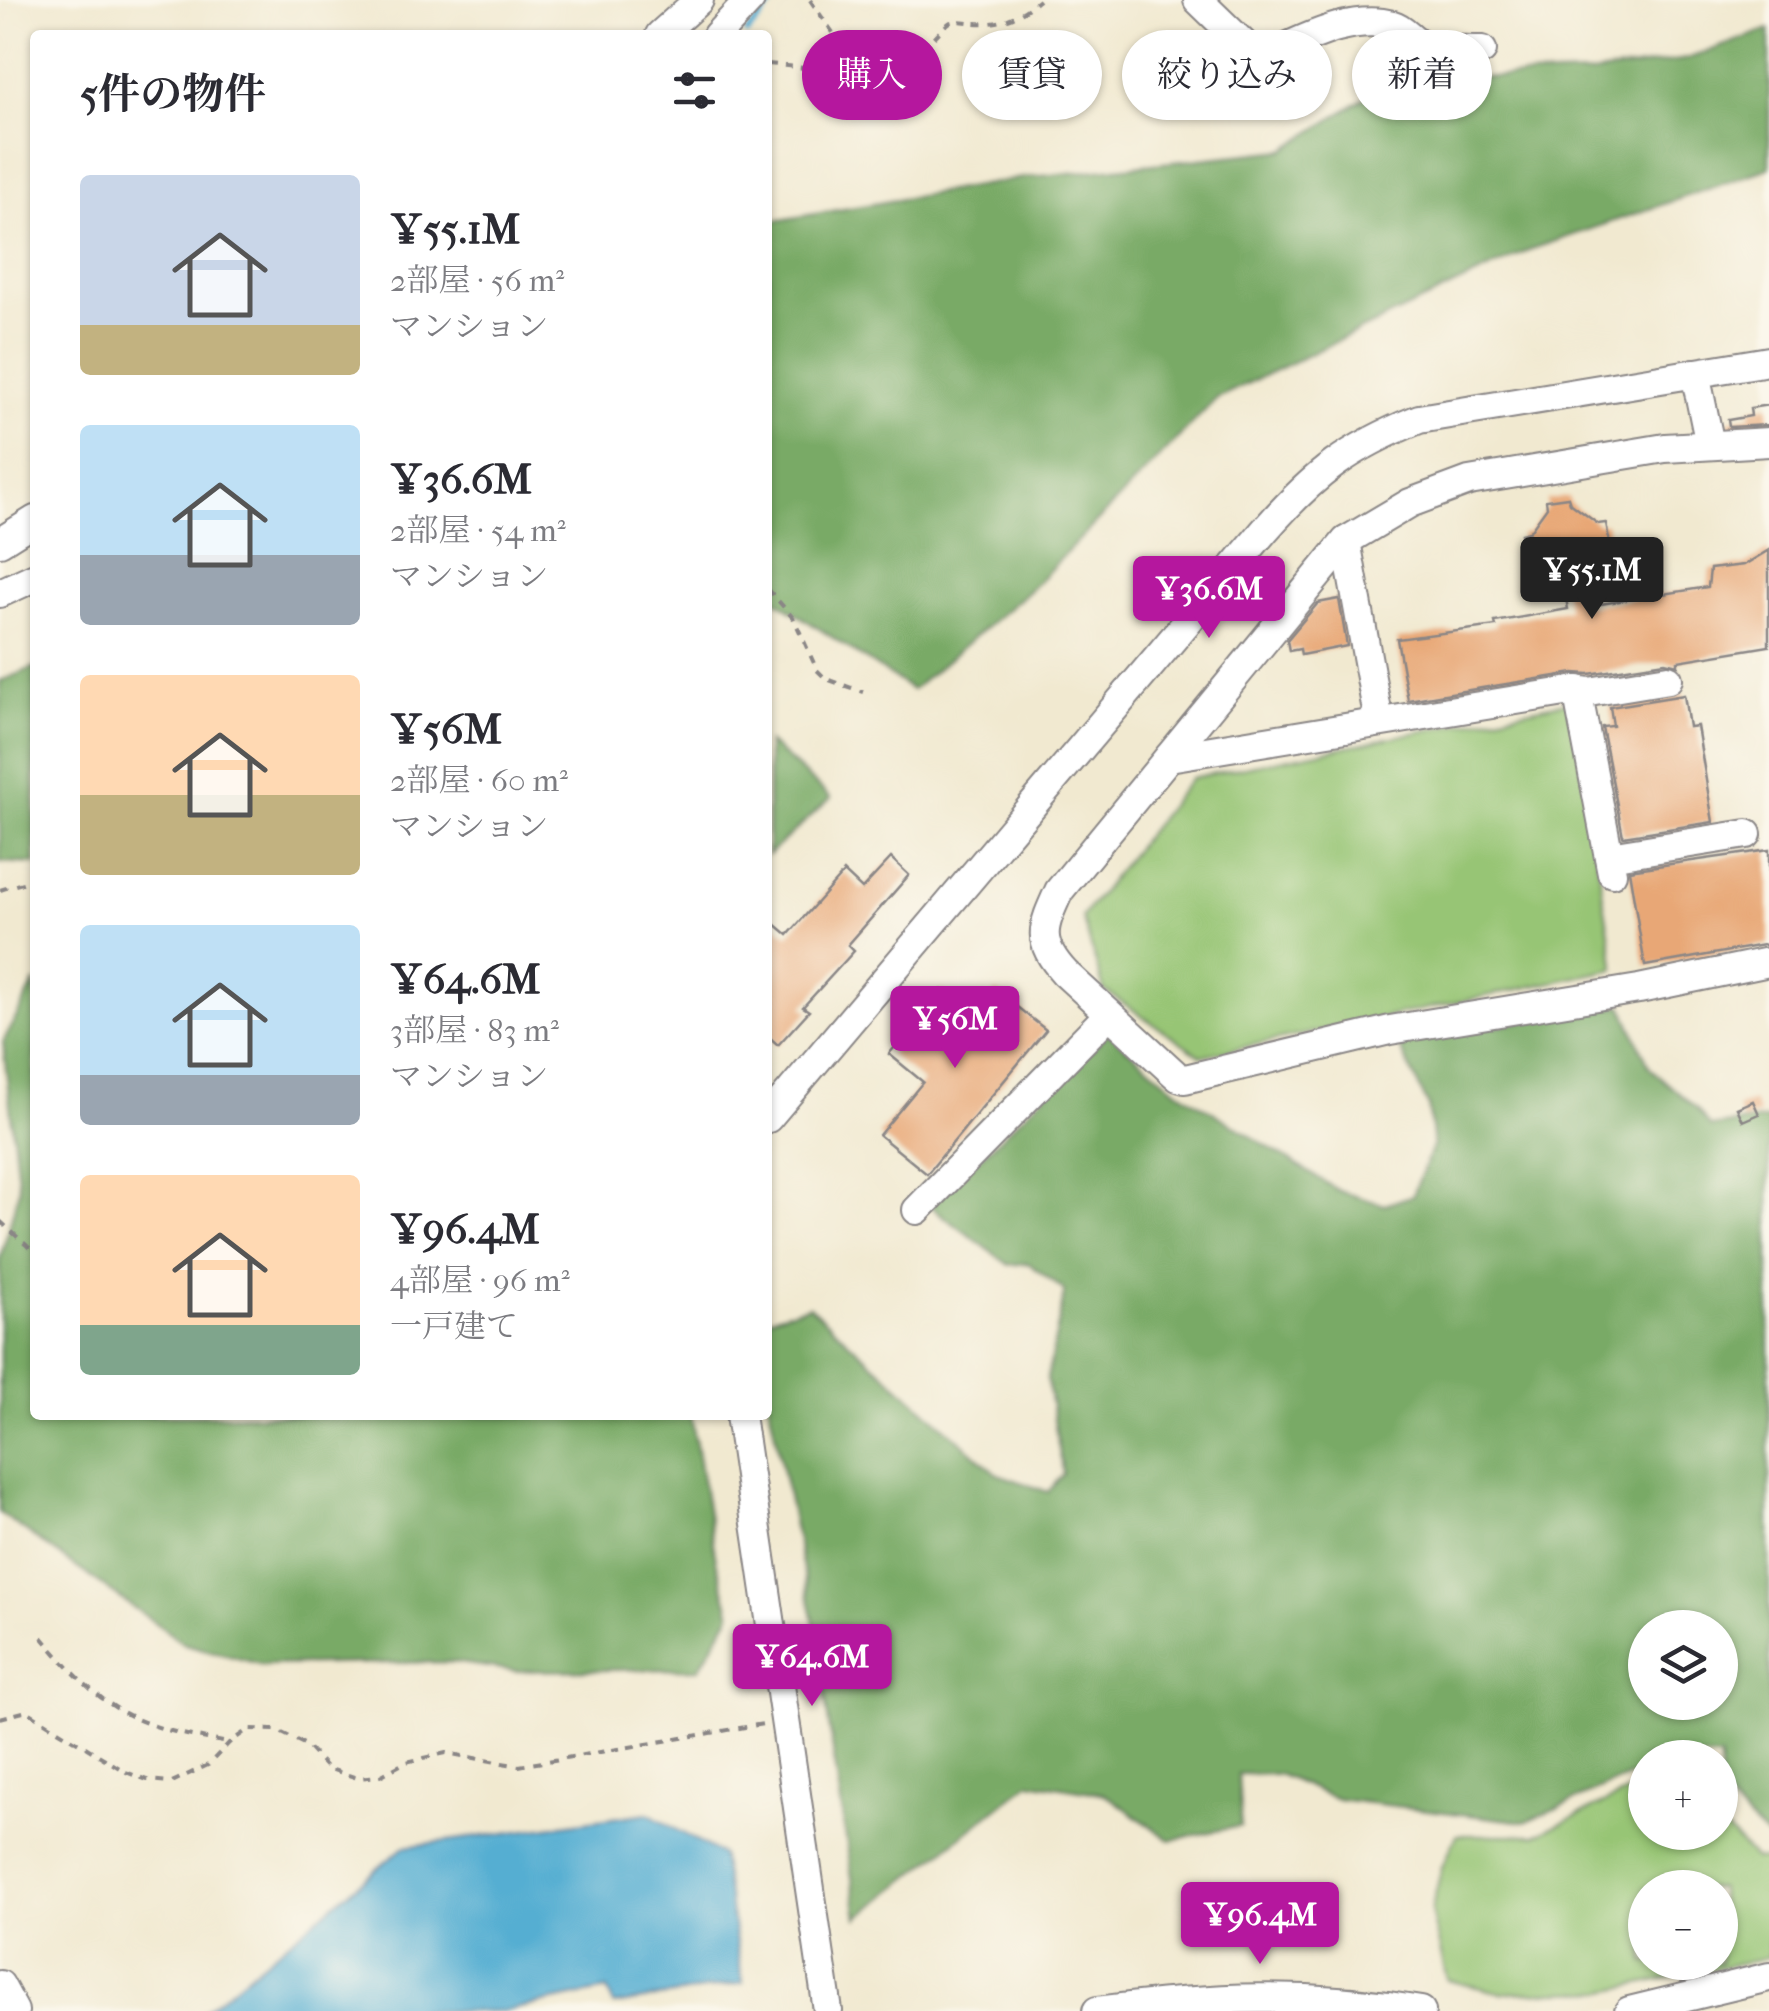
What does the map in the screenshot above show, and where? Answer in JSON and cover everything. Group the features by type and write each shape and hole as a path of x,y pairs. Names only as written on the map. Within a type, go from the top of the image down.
{"street":[{"path":"665,30 698,0"},
{"path":"722,30 750,0"},
{"path":"1198,0 1255,54 1264,57 1310,34 1339,26 1395,24 1403,30"},
{"path":"772,1113 1303,487 1375,437 1419,419 1769,361"},
{"path":"1695,373 1710,445"},
{"path":"1769,442 1665,448 1469,480 1410,503 1346,541 1059,892 1047,917 1044,935 1048,954 1109,1014 1185,1079 1390,1030 1640,990 1769,962"},
{"path":"0,542 30,523"},
{"path":"1346,541 1379,722"},
{"path":"0,593 30,580"},
{"path":"1169,757 1577,690 1589,692 1668,680"},
{"path":"1577,690 1611,865 1746,834"},
{"path":"917,1210 1109,1014"},
{"path":"741,1420 828,2011"},
{"path":"1629,2011 1769,1977"},
{"path":"0,1985 14,2011"},
{"path":"1098,2011 1264,1996 1362,2001 1421,2011"}],"path":[{"path":"810,0 831,30"},
{"path":"772,64 804,68 886,90 947,23 956,20 995,25 1012,19 1039,0"},
{"path":"772,594 794,620 826,679 864,692"},
{"path":"0,890 30,881"},
{"path":"0,1221 30,1248"},
{"path":"42,1638 96,1696 138,1722 228,1743"},
{"path":"0,1718 27,1711 126,1772 146,1780 172,1782 208,1765 228,1743 249,1729 276,1730 306,1746 328,1768 357,1778 380,1776 406,1762 446,1752 518,1766 785,1720"}],"green space":[{"path":"1769,29 1769,168 1532,249 1217,398 1032,588 912,690 772,598 772,221 1023,178 1284,150 1352,106 1352,120 1492,120 1492,77 1591,74 1687,59"},
{"path":"30,669 30,864 0,862 0,681"},
{"path":"1571,701 1615,969 1201,1056 1104,990 1082,917 1191,778"},
{"path":"772,746 831,798 772,851"},
{"path":"30,991 30,1420 692,1420 716,1560 731,1614 699,1669 516,1671 453,1662 263,1665 185,1644 0,1513 0,1259 19,1189 3,1042"},
{"path":"1622,1005 1650,1068 1696,1108 1711,1127 1769,1119 1769,1839 1738,1810 1738,1740 1628,1740 1628,1777 1525,1822 1337,1799 1278,1774 1238,1774 1241,1826 1170,1840 1105,1794 1030,1782 858,1918 813,1618 772,1419 772,1317 809,1306 996,1473 1048,1492 1063,1474 1047,1378 1065,1291 1028,1263 1009,1265 930,1206 1108,1033 1176,1089 1339,1191 1385,1205 1413,1195 1433,1145 1428,1105 1397,1042"},
{"path":"1628,1793 1628,1850 1738,1850 1738,1842 1755,1859 1769,1860 1769,1957 1738,1963 1738,1870 1628,1870 1628,1980 1659,1980 1606,1991 1502,1993 1447,1980 1431,1911 1442,1867 1457,1835 1535,1835"}],"water":[{"path":"648,1813 721,1855 743,1983 614,2005 607,1990 505,2011 204,2011 404,1847"}],"building":[{"path":"1769,405 1769,425 1729,427 1728,420 1751,416 1750,408"},
{"path":"1568,497 1570,503 1598,524 1606,523 1610,544 1601,545 1581,571 1588,606 1708,587 1710,569 1744,565 1769,550 1769,646 1678,661 1678,665 1665,662 1574,673 1408,700 1397,639 1496,626 1495,622 1568,609 1561,574 1535,555 1526,557 1521,534 1529,532 1547,507 1546,500"},
{"path":"1339,599 1347,646 1301,655 1300,649 1289,651 1287,640 1318,603"},
{"path":"1684,695 1689,727 1697,726 1713,822 1623,836 1602,727 1613,726 1610,707"},
{"path":"1769,850 1769,944 1645,966 1629,870"},
{"path":"891,858 909,875 848,945 854,951 803,1007 809,1011 778,1045 772,1040 772,921 788,935 844,872 862,889"},
{"path":"942,990 976,1017 997,991 1046,1030 927,1174 879,1135 923,1082 889,1054"},
{"path":"1753,1101 1759,1114 1743,1121 1737,1108"}],"waterway":[{"path":"750,30 776,0"}]}
